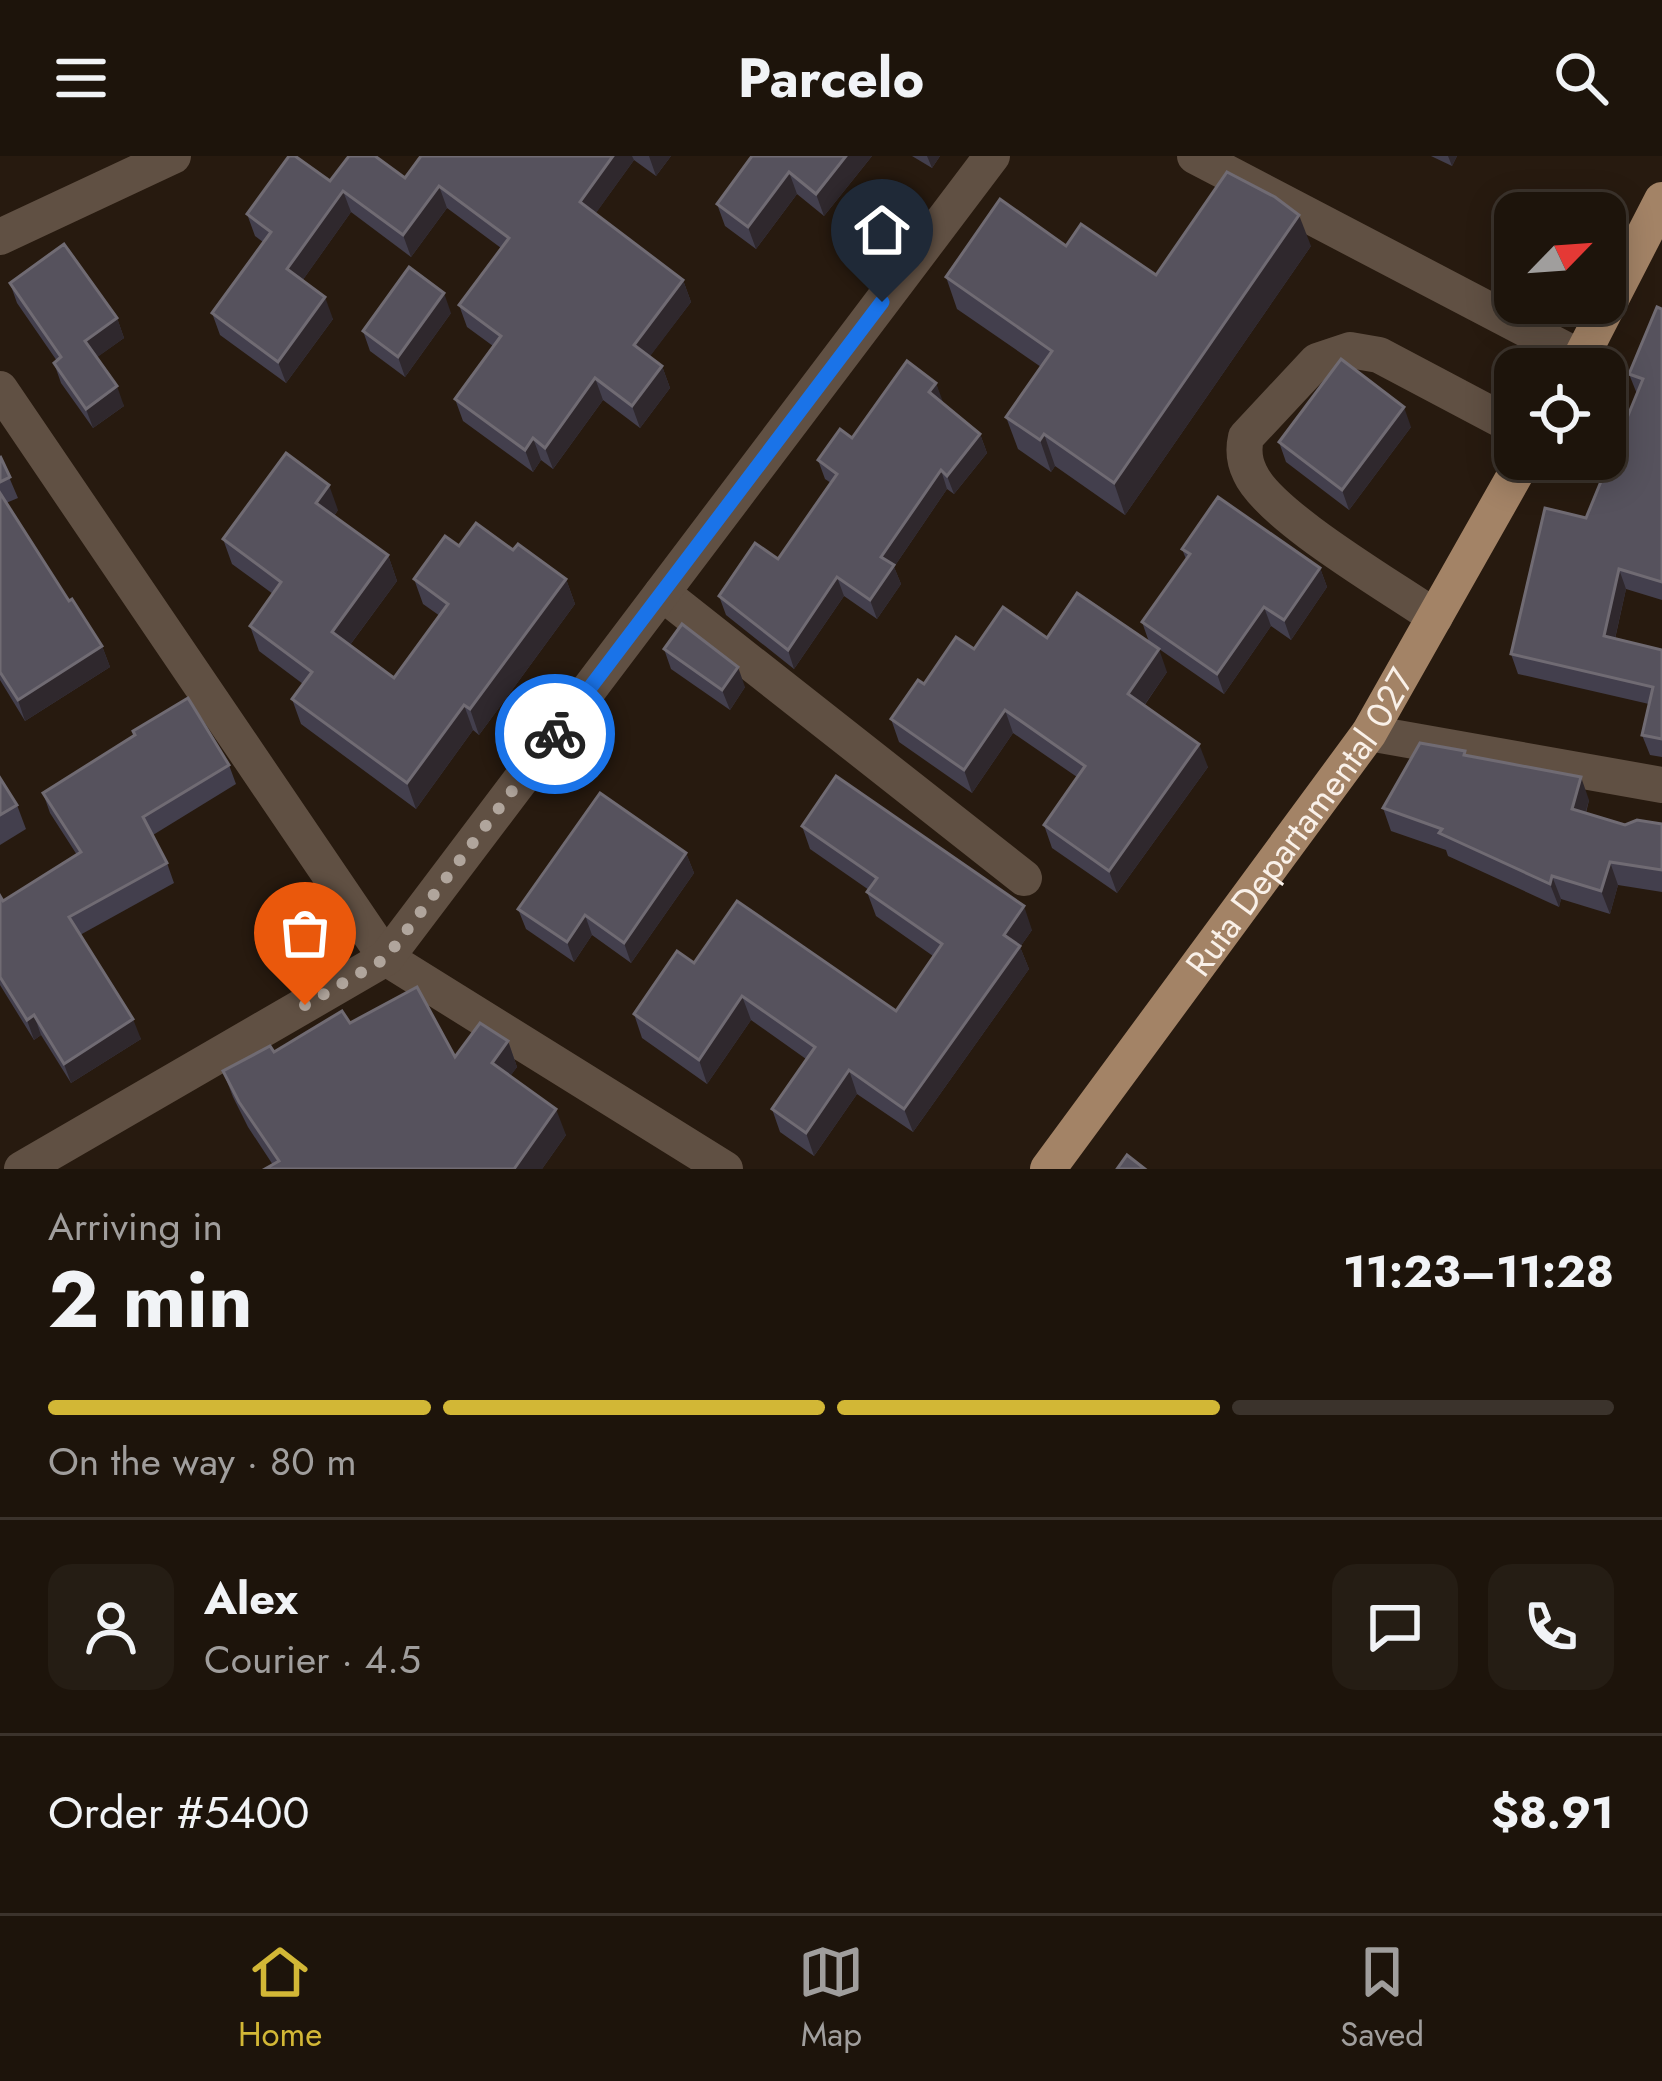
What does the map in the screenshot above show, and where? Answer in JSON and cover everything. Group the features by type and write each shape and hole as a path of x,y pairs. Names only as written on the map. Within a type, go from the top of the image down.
{"main road":[{"path":"1586,348 1662,200"},
{"name":"Ruta Departamental 027","path":"1048,1169 1369,733 1512,480"}],"street":[{"path":"0,237 173,156"},
{"path":"22,1169 386,958 992,156"},
{"path":"1195,156 1549,348"},
{"path":"1435,617 1285,515 1251,477 1242,451 1246,437 1317,361 1350,350 1379,355 1494,416"},
{"path":"0,389 386,958 724,1169"},
{"path":"662,593 1024,878"},
{"path":"1369,733 1662,785"}],"building":[{"path":"289,156 330,181 349,156 375,156 405,178 421,156 613,156 580,202 683,280 634,345 662,366 632,406 595,378 545,448 533,438 525,450 455,399 501,336 459,305 509,238 439,186 403,235 343,191 287,269 325,297 278,362 212,313 271,232 247,214"},
{"path":"752,156 846,156 816,194 789,172 748,227 717,204"},
{"path":"1227,172 1299,215 1114,483 1044,434 1040,440 1006,417 1052,351 946,277 1000,199 1066,246 1081,224 1156,275"},
{"path":"64,244 117,318 85,341 117,386 86,409 54,363 61,357 10,283"},
{"path":"409,267 444,293 398,357 363,331"},
{"path":"1657,307 1662,309 1662,582 1619,569 1604,636 1662,650 1662,739 1642,735 1653,687 1511,654 1545,508 1586,518 1602,480 1626,480 1626,420 1643,379 1629,374"},
{"path":"1341,359 1404,407 1342,490 1279,442"},
{"path":"907,361 936,383 929,392 980,434 947,476 941,470 881,557 894,565 870,600 837,577 788,650 719,596 755,543 778,559 837,474 818,460 840,429 852,438"},
{"path":"286,453 329,485 316,503 388,555 332,632 394,678 448,604 414,579 445,536 459,546 476,523 513,550 518,544 566,579 470,709 464,705 407,783 292,699 312,672 250,626 281,582 223,539"},
{"path":"0,456 10,477 0,482"},
{"path":"0,493 102,646 18,700 0,672"},
{"path":"1218,497 1320,568 1284,620 1264,607 1217,674 1142,622 1190,554 1182,549"},
{"path":"1077,593 1159,649 1128,694 1199,744 1109,871 1044,825 1085,766 1005,710 964,770 891,719 918,680 924,684 956,637 974,649 1003,607 1047,638"},
{"path":"682,624 738,667 722,690 664,649"},
{"path":"188,698 229,765 143,817 167,863 69,917 133,1019 64,1064 34,1015 27,1020 0,977 0,896 3,901 81,852 43,793"},
{"path":"1420,743 1581,777 1572,809 1625,825 1637,820 1662,824 1662,870 1610,862 1601,891 1552,876 1550,884 1439,833 1442,829 1383,808"},
{"path":"836,776 1024,906 1004,935 1020,946 904,1109 849,1070 806,1133 772,1109 815,1047 742,996 699,1060 634,1014 677,951 694,963 737,901 896,1011 942,944 867,892 877,878 802,826"},
{"path":"0,778 17,805 0,815"},
{"path":"600,793 686,853 624,943 585,915 567,942 518,909"},
{"path":"417,987 455,1057 480,1023 508,1041 492,1063 556,1109 514,1169 265,1169 279,1161 223,1071 270,1046 274,1052 342,1011 350,1023"},
{"path":"1127,1155 1145,1169 1117,1169"}],"way so far":[{"path":"305,1005 386,958 555,734"}],"route":[{"path":"555,734 882,302"}]}
